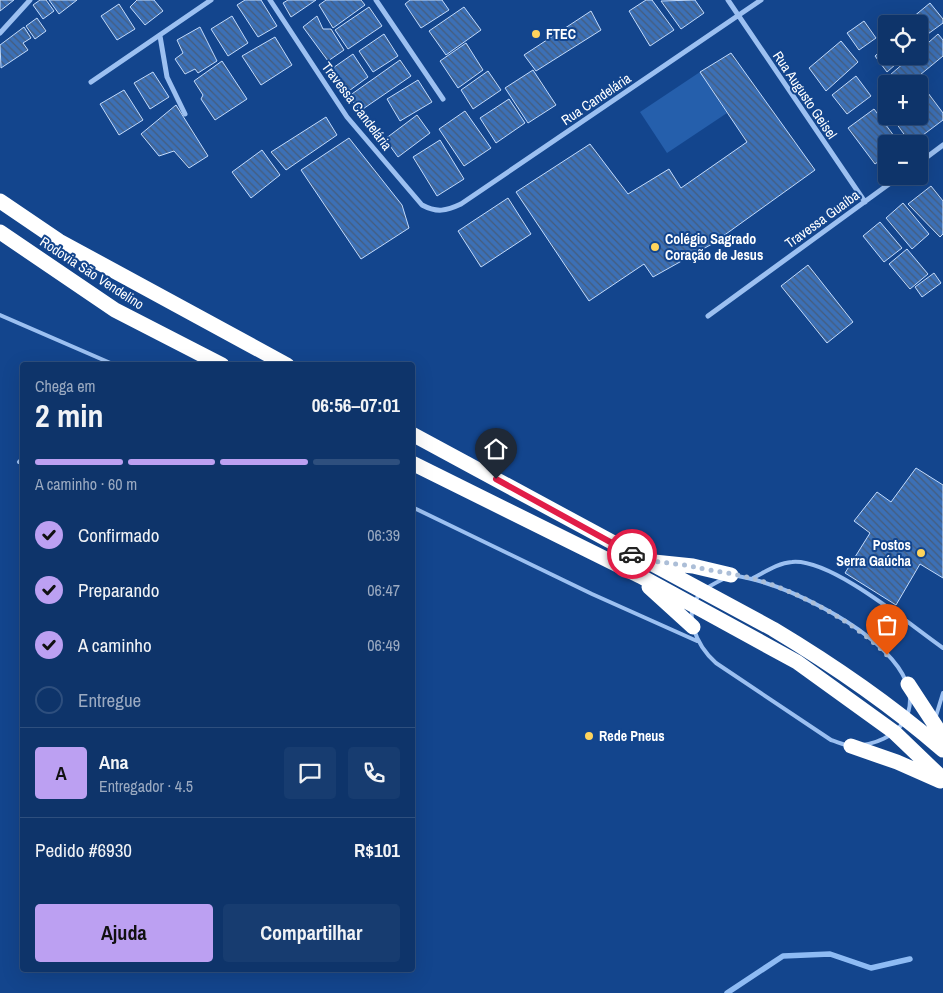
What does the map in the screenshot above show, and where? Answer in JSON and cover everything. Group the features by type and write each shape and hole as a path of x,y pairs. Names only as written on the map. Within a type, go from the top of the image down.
{"highway":[{"path":"0,201 59,241 281,362"},
{"name":"Rodovia São Vendelino","path":"0,232 115,310 216,362"},
{"path":"415,436 702,592 773,628 831,663 907,718 943,750"},
{"path":"415,464 640,576 797,662 829,683 894,732 943,781"},
{"path":"645,561 693,566 731,575"},
{"path":"640,576 695,634"},
{"path":"908,684 943,737"},
{"path":"851,746 943,781"}],"street":[{"path":"0,33 30,0"},
{"path":"91,82 211,0"},
{"name":"Travessa Candelária","path":"270,0 347,117 422,206 440,212"},
{"path":"376,0 443,99"},
{"name":"Rua Augusto Geisel","path":"728,0 865,202"},
{"name":"Rua Candelária","path":"440,212 461,204 760,0"},
{"path":"160,36 167,77 185,114"},
{"path":"928,157 943,146"},
{"name":"Travessa Guaíba","path":"708,316 888,185"}],"lane":[{"path":"0,315 108,362"},
{"path":"415,508 592,594 695,634"},
{"path":"753,578 792,562 802,562 835,572 943,648"},
{"path":"731,575 753,578 780,587 836,616 877,644 897,666 908,684 911,703 907,718 894,732 881,740 851,746 831,740 716,663 705,653 695,634 695,605 702,592 731,575"},
{"path":"934,723 943,693"}],"shaded area":[{"path":"700,72 727,113 667,153 640,112"}],"building":[{"path":"0,0 14,0 0,11"},
{"path":"40,0 46,0 54,11 43,19 33,5"},
{"path":"49,0 77,0 59,14"},
{"path":"137,0 154,0 163,11 145,25 130,7"},
{"path":"245,0 261,0 277,26 258,37 237,5"},
{"path":"288,0 316,0 291,17 283,3"},
{"path":"326,0 361,0 365,5 333,28 319,5"},
{"path":"410,0 442,0 449,10 421,28 405,4"},
{"path":"646,0 652,0 674,30 650,46 629,11"},
{"path":"695,0 704,13 681,29 661,1"},
{"path":"930,3 943,19 943,23 928,34 928,15 915,15"},
{"path":"119,4 135,29 117,40 101,16"},
{"path":"369,7 382,26 348,49 335,30"},
{"path":"464,7 481,30 446,55 429,31"},
{"path":"591,11 601,30 536,71 524,55"},
{"path":"232,16 248,43 228,56 211,29"},
{"path":"317,16 323,29 331,29 344,50 328,61 303,27"},
{"path":"37,18 46,31 35,39 26,26"},
{"path":"864,21 876,38 859,50 847,33"},
{"path":"24,27 31,38 23,43 28,50 1,68 0,45"},
{"path":"200,27 217,61 198,73 195,69 185,74 175,59 183,53 177,40"},
{"path":"384,34 398,56 373,72 359,51"},
{"path":"938,34 943,40 943,56 920,75 890,75 902,65 928,65 928,43"},
{"path":"275,37 292,65 261,85 242,56"},
{"path":"841,41 858,62 826,91 809,68"},
{"path":"466,43 483,70 458,88 440,61"},
{"path":"731,53 815,170 712,244 653,277 644,264 589,301 516,192 590,144 628,194 669,169 681,188 747,142 700,72"},
{"path":"353,54 368,77 346,93 330,70"},
{"path":"400,60 411,76 360,111 349,96"},
{"path":"222,61 247,99 215,120 201,99 203,95 194,81"},
{"path":"882,65 895,65 887,72"},
{"path":"533,70 556,105 528,123 505,88"},
{"path":"488,71 501,90 473,109 461,90"},
{"path":"153,72 169,97 150,109 134,83"},
{"path":"856,76 871,96 847,114 832,95"},
{"path":"418,80 432,102 400,121 387,99"},
{"path":"124,90 143,120 119,135 100,104"},
{"path":"928,93 943,113 943,120 923,135 905,135 897,125 928,125"},
{"path":"509,99 525,123 496,143 480,118"},
{"path":"176,105 208,156 189,168 174,151 159,156 141,134"},
{"path":"874,109 878,114 878,125 886,125 893,135 878,135 878,162 875,164 848,128"},
{"path":"465,111 491,148 464,166 439,129"},
{"path":"417,115 430,133 398,157 385,139"},
{"path":"326,117 337,135 286,170 271,152"},
{"path":"349,138 402,205 409,228 361,259 301,170"},
{"path":"440,140 464,179 437,196 413,157"},
{"path":"262,150 280,175 251,198 232,172"},
{"path":"931,186 943,201 943,234 940,237 908,204"},
{"path":"508,198 531,234 481,267 458,231"},
{"path":"903,203 929,234 912,249 886,218"},
{"path":"880,222 902,248 884,262 863,236"},
{"path":"907,249 928,274 910,289 889,264"},
{"path":"808,265 853,322 827,343 781,286"},
{"path":"934,273 941,283 922,297 915,287"},
{"path":"916,468 943,485 943,578 920,564 896,605 845,573 870,533 854,521 877,492 891,502"}],"waterway":[{"path":"727,993 783,956 830,954 871,968 910,959"}],"way so far":[{"path":"632,554 645,561 693,566 753,578 780,587 836,616 877,644 887,655"}],"place":[{"name":"FTEC","path":"536,34"},
{"name":"Colégio Sagrado Coração de Jesus","path":"655,247"},
{"name":"Postos Serra Gaúcha","path":"921,553"},
{"name":"Rede Pneus","path":"589,736"}],"route":[{"path":"496,479 632,554"}]}
